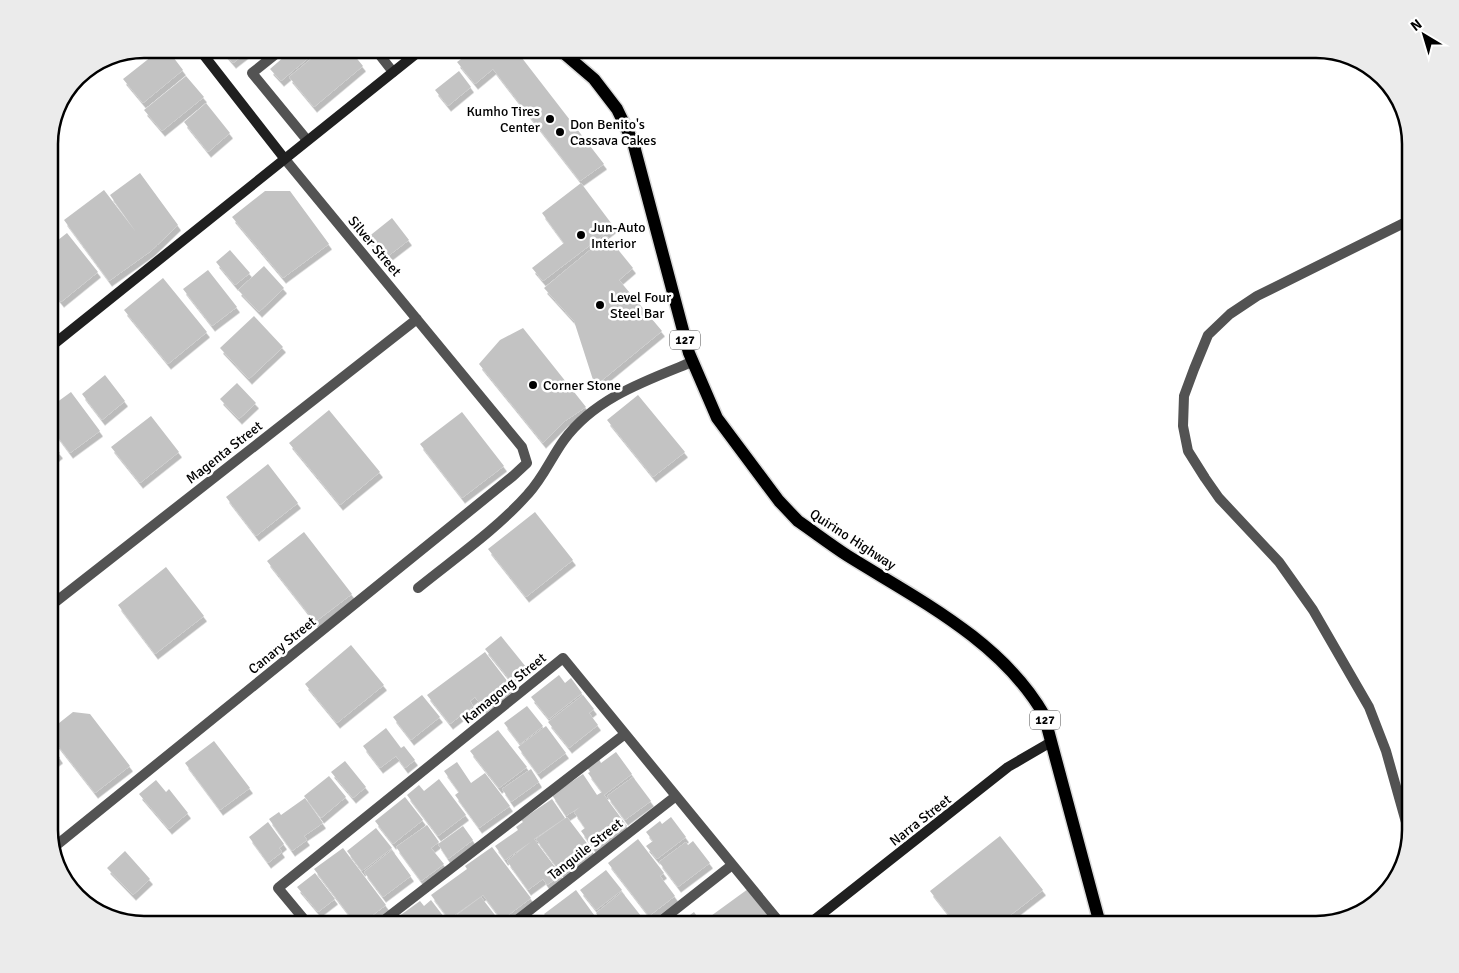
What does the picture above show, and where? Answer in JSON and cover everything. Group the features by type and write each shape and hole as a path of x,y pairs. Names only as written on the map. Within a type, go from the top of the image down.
{"main road":[{"name":"Quirino Highway","path":"570,58 594,79 617,109 633,142 692,362 717,418 791,514 846,554 942,615 978,642 1004,664 1034,698 1044,715 1098,916"}],"street":[{"name":"Silver Street","path":"206,58 284,158 522,447 527,463"},
{"path":"271,58 252,73 307,140"},
{"path":"383,58 393,72"},
{"path":"58,341 411,58"},
{"path":"1402,224 1257,296 1230,314 1208,335 1184,396 1183,426 1188,451 1205,478 1219,498 1279,562 1313,610 1369,707 1386,751 1402,808"},
{"name":"Magenta Street","path":"58,600 417,319"},
{"path":"418,588 520,502 536,485 563,441 590,413 608,400 638,384 692,362"},
{"name":"Canary Street","path":"59,843 506,482 527,463"},
{"name":"Kamagong Street","path":"301,916 278,888 563,658 774,916"},
{"path":"389,916 626,734"},
{"name":"Narra Street","path":"819,916 1008,767 1051,742"},
{"name":"Tanguile Street","path":"522,916 676,796"},
{"path":"668,916 732,866"}],"building":[{"path":"150,58 174,58 183,70 143,103 123,79"},
{"path":"229,58 239,58 233,63"},
{"path":"283,58 308,58 281,81 270,69"},
{"path":"312,58 356,58 363,66 314,107 289,77"},
{"path":"463,58 522,58 604,164 580,181 493,69 475,84 457,62"},
{"path":"459,71 471,87 448,106 435,90"},
{"path":"186,76 204,97 162,131 144,110"},
{"path":"206,103 230,133 208,152 184,122"},
{"path":"140,173 178,225 151,251 109,281 64,220 104,190 136,232 110,195"},
{"name":"Jun-Auto Interior","path":"581,183 614,227 543,281 532,268 564,243 542,213"},
{"path":"265,191 290,191 329,244 283,278 232,217"},
{"path":"392,218 409,240 383,260 367,238"},
{"path":"67,233 98,272 61,302 58,298 58,240"},
{"name":"Level Four Steel Bar","path":"607,236 633,268 619,280 662,331 595,386 574,321 544,288"},
{"path":"230,250 250,273 235,285 216,262"},
{"path":"264,266 284,288 259,312 238,290"},
{"path":"208,270 237,307 212,326 183,289"},
{"path":"163,278 207,332 168,364 124,310"},
{"path":"254,316 283,347 249,379 220,348"},
{"name":"Corner Stone","path":"523,328 586,407 565,421 543,443 479,364 500,340"},
{"path":"105,375 125,401 102,420 82,394"},
{"path":"237,383 256,403 239,419 220,399"},
{"path":"71,392 100,431 70,453 58,437 58,401"},
{"path":"638,395 685,452 653,477 607,420"},
{"path":"329,410 380,472 340,505 289,443"},
{"path":"462,412 504,466 462,498 420,444"},
{"path":"151,416 179,452 140,483 111,447"},
{"path":"268,464 298,503 256,536 226,497"},
{"path":"535,512 573,560 526,597 488,549"},
{"path":"304,532 352,594 315,622 267,561"},
{"path":"166,567 204,616 155,654 118,605"},
{"path":"501,636 526,667 510,680 485,649"},
{"path":"351,645 384,685 337,723 305,684"},
{"path":"485,652 511,686 483,708 475,697 470,701 473,706 450,724 427,695"},
{"path":"559,675 565,683 571,678 582,693 549,719 531,697"},
{"path":"422,695 440,717 411,740 393,717"},
{"path":"583,695 594,709 589,713 598,725 569,748 548,722"},
{"path":"527,706 543,726 520,744 504,723"},
{"path":"73,712 90,714 130,766 95,793 58,746 58,724"},
{"path":"546,726 566,753 538,774 518,747"},
{"path":"386,728 401,748 404,746 415,760 405,768 396,756 380,768 363,746"},
{"path":"498,730 527,767 499,788 470,751"},
{"path":"214,741 250,788 220,810 185,763"},
{"path":"616,752 632,774 604,795 627,826 594,849 581,831 585,828 574,812 580,807 566,816 552,795 583,774 597,795 602,792 588,773 590,772 587,767 599,759 601,763"},
{"path":"345,761 366,787 353,798 331,772"},
{"path":"457,762 471,783 485,773 510,806 479,828 455,795 459,792 444,771"},
{"path":"531,769 539,782 511,802 502,789"},
{"path":"329,776 346,797 321,818 304,796"},
{"path":"633,777 651,801 625,820 607,796"},
{"path":"439,779 466,815 438,836 407,795 419,785 424,791"},
{"path":"156,780 166,792 169,789 188,813 169,829 139,794"},
{"path":"405,797 423,820 393,844 375,821"},
{"path":"305,798 323,823 304,836 307,840 292,851 269,819 279,812 281,815"},
{"path":"552,799 565,818 534,839 561,875 547,885 543,879 528,890 507,861 532,841 505,860 495,846 518,830 516,827 523,822 521,820"},
{"path":"567,817 592,850 561,873 536,839"},
{"path":"671,817 686,837 657,859 646,846 653,841 646,832 660,821 662,824"},
{"path":"268,822 284,844 279,848 282,852 268,863 249,837"},
{"path":"427,825 439,842 431,848 444,864 421,881 396,847"},
{"path":"463,826 473,840 448,859 438,844"},
{"path":"376,828 392,848 362,871 347,851"},
{"path":"1000,836 1043,890 1009,916 950,916 930,891"},
{"path":"638,839 664,873 660,876 675,896 649,916 608,863"},
{"path":"693,841 710,863 678,887 659,862 686,842 688,845"},
{"path":"492,847 531,898 507,916 499,916 483,895 453,916 447,916 431,895 467,869 465,866"},
{"path":"343,848 386,905 372,916 350,916 314,869"},
{"path":"392,850 411,876 383,897 364,872"},
{"path":"125,851 150,879 133,895 107,868"},
{"path":"606,870 622,890 596,910 580,890"},
{"path":"315,873 335,899 318,912 297,887"},
{"path":"748,889 768,916 711,916"},
{"path":"576,890 595,916 546,916 544,914"},
{"path":"622,892 641,916 598,916 596,913"},
{"path":"481,897 496,916 455,916"},
{"path":"431,900 443,916 399,916 420,901 424,906"},
{"path":"694,912 697,916 689,916"}],"place":[{"name":"Kumho Tires Center","path":"550,119"},
{"name":"Don Benito's Cassava Cakes","path":"560,132"},
{"name":"Jun-Auto Interior","path":"581,235"},
{"name":"Level Four Steel Bar","path":"600,305"},
{"name":"Corner Stone","path":"533,385"}]}
